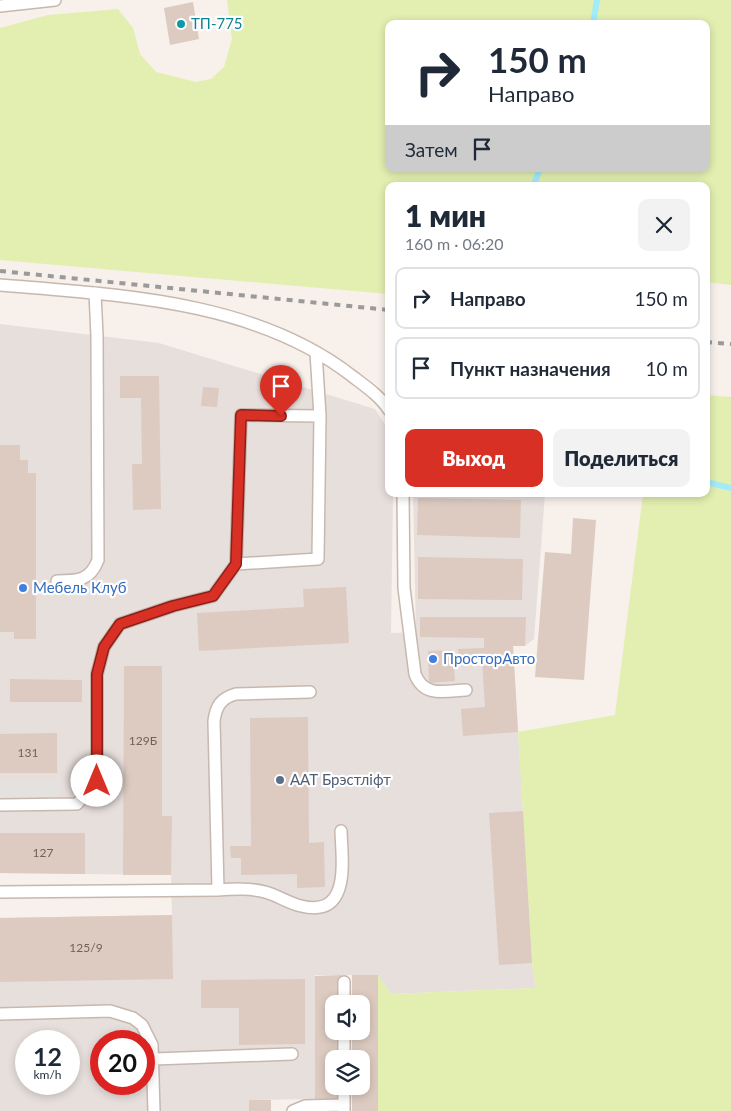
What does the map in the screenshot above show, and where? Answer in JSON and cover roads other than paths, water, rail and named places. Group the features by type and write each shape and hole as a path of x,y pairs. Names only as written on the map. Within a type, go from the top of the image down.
{"lane":[{"path":"0,6 55,0"},
{"path":"0,285 95,293 147,300 232,318 288,337 316,352 363,385 385,406"},
{"path":"57,582 88,578 98,560 98,345 95,293"},
{"path":"236,564 318,559 320,416 316,352"},
{"path":"0,805 77,804 97,781 97,674 104,647 120,624 173,606 213,596 236,564 241,415 320,416"},
{"path":"403,497 404,588 415,674 419,684 426,690 434,692 466,690"},
{"path":"218,890 214,721 217,707 228,696 236,694 310,692"},
{"path":"0,892 218,890 264,892 301,906 323,907 331,902 341,885 341,831"},
{"path":"344,982 344,995"},
{"path":"0,1014 110,1011 123,1013 138,1022 145,1030"},
{"path":"155,1059 292,1054"},
{"path":"154,1095 154,1111"},
{"path":"293,1111 304,1106 344,1108 344,1095"}],"waterway":[{"path":"594,20 597,0"},
{"path":"535,182 539,172"},
{"path":"710,483 731,488"}],"railway":[{"path":"0,271 385,310"},
{"path":"710,342 731,344"}],"place":[{"name":"ТП-775","path":"181,24"},
{"name":"Мебель Клуб","path":"23,588"},
{"name":"ПросторАвто","path":"433,659"},
{"name":"ААТ Брэстліфт","path":"280,780"}]}
